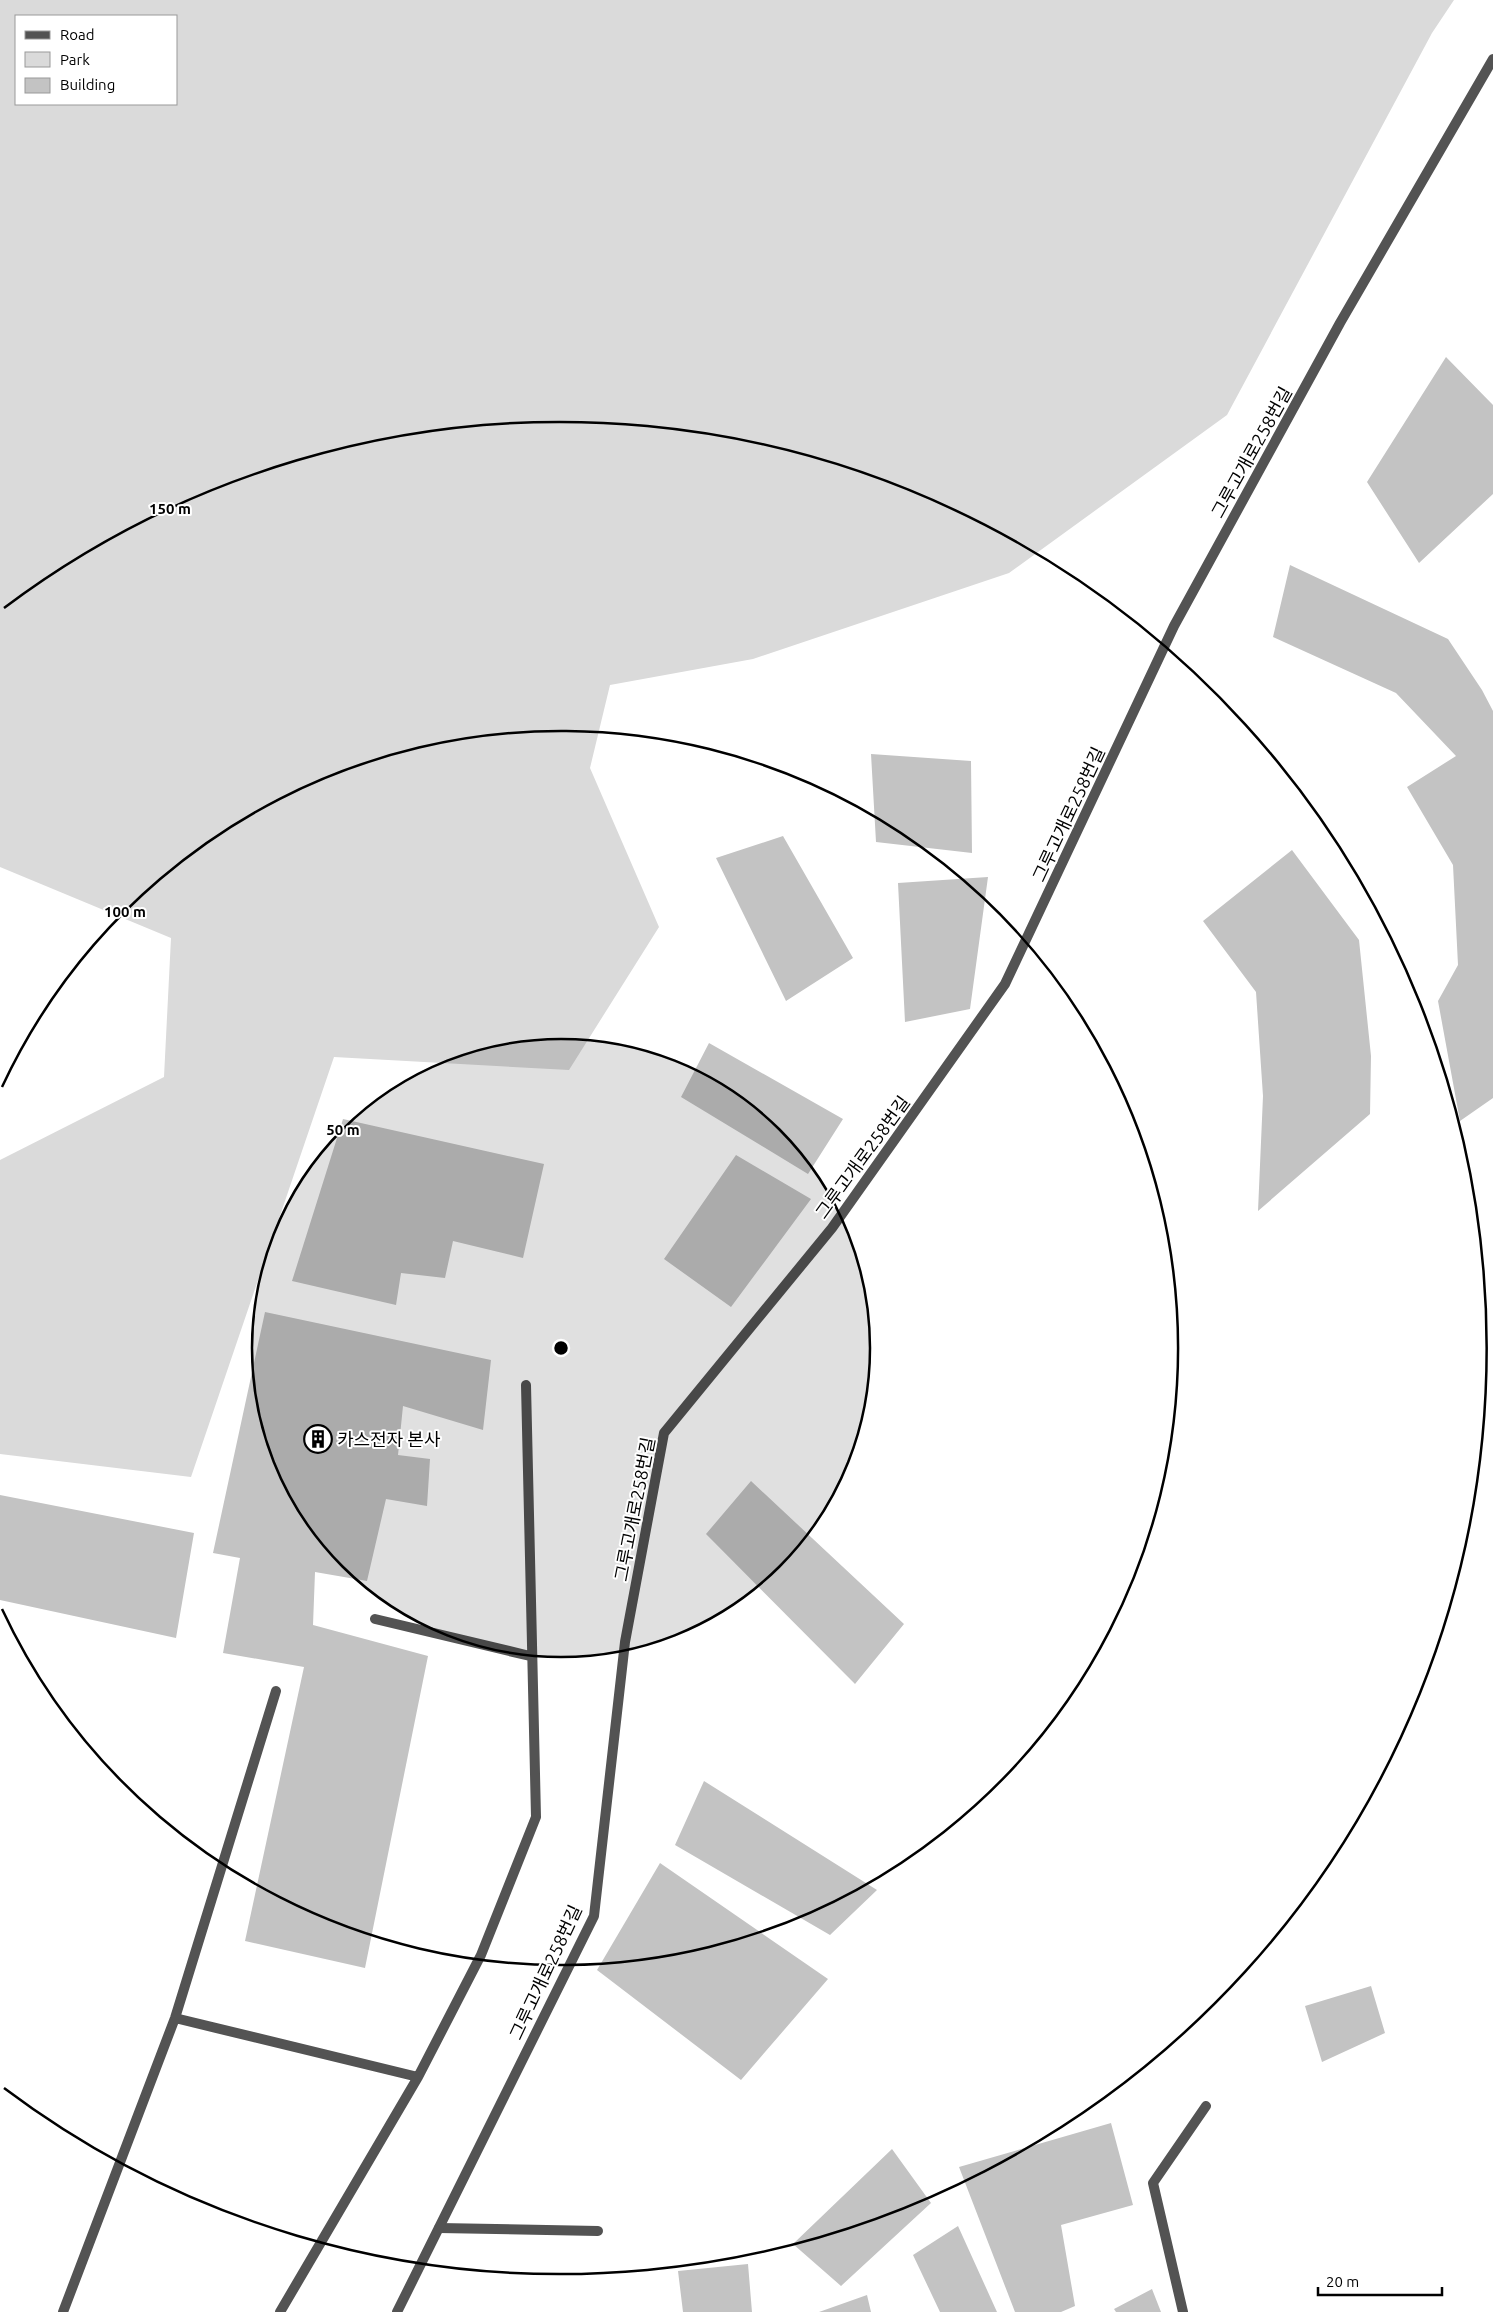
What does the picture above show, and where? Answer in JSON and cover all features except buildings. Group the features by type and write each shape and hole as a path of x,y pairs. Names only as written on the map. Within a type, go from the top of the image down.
{"street":[{"name":"그루고개로258번길","path":"397,2312 594,1916 624,1642 664,1433 832,1228 1005,984 1174,626 1340,323 1493,59"},
{"path":"280,2312 418,2077 481,1954 536,1817 530,1656 526,1385"},
{"path":"375,1619 530,1656"},
{"path":"63,2312 175,2018 276,1691"},
{"path":"175,2018 418,2077"},
{"path":"1183,2312 1153,2184 1206,2106"},
{"path":"439,2228 598,2230"}],"green space":[{"path":"0,0 1454,0 1432,33 1227,415 1009,573 753,659 610,685 590,768 659,927 569,1070 334,1057 191,1477 0,1454 0,1160 164,1077 171,938 0,867"}],"place":[{"name":"카스전자 본사","path":"318,1439"}]}
